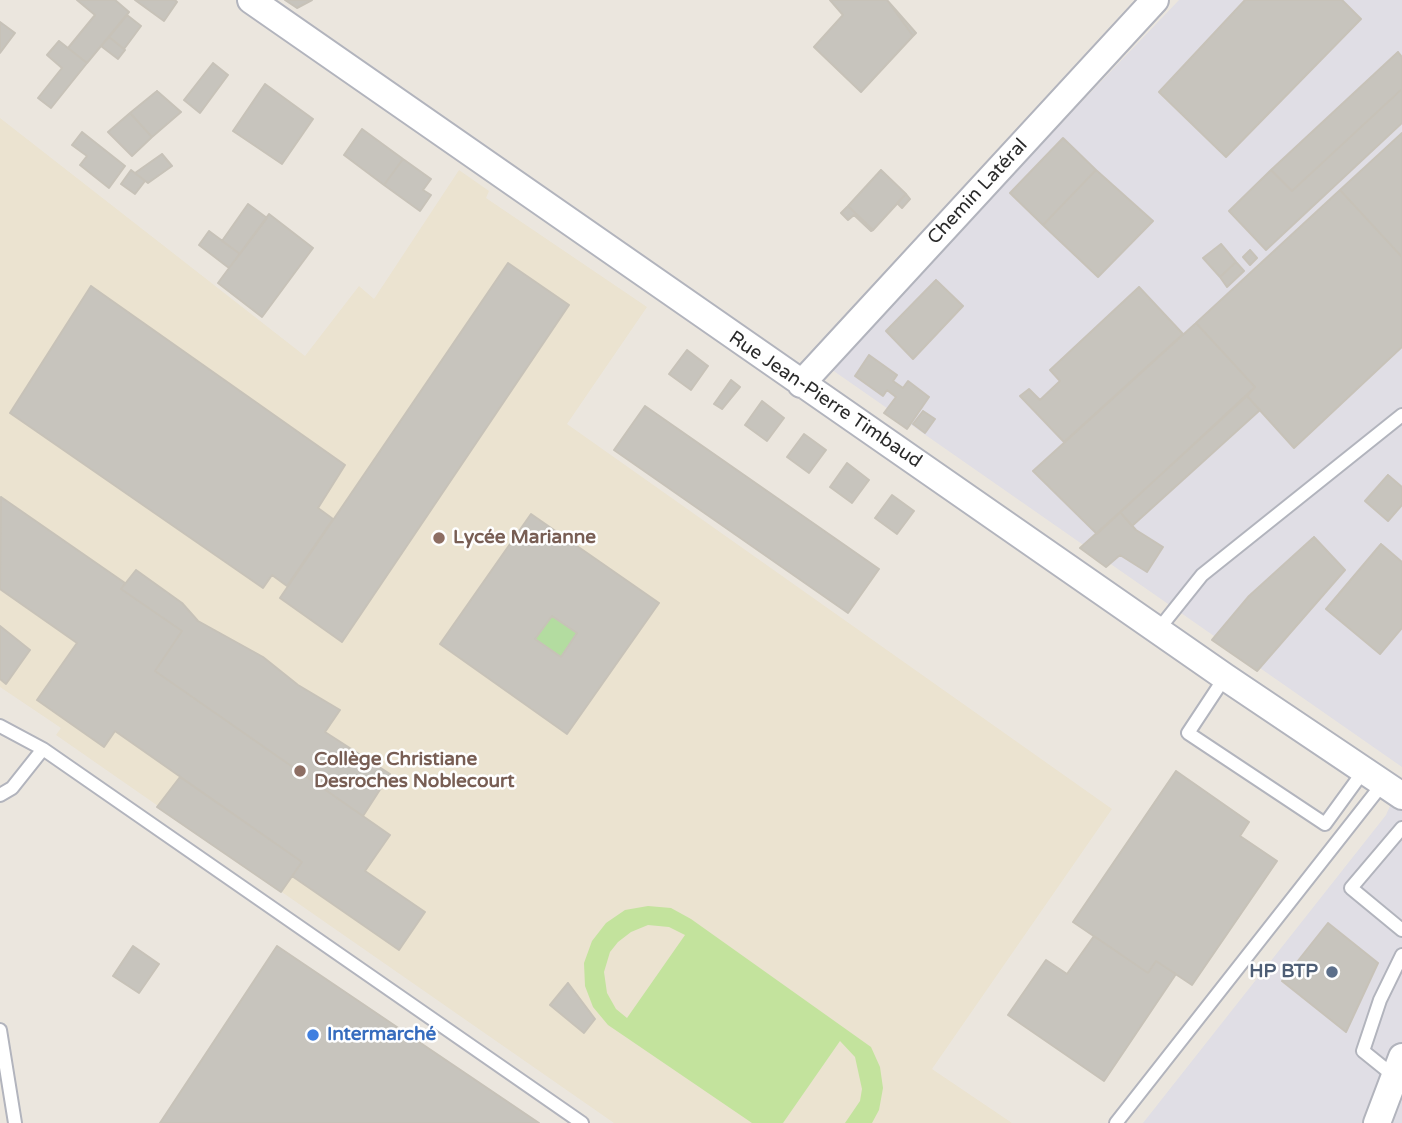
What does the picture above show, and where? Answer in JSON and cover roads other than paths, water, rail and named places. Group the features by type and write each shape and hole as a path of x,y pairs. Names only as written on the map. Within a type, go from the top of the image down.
{"street":[{"name":"Rue Jean-Pierre Timbaud","path":"251,0 1225,677 1384,782"},
{"name":"Chemin Latéral","path":"801,384 1155,0"},
{"path":"1377,1123 1398,1067"}],"lane":[{"path":"1158,630 1202,575 1402,415"},
{"path":"1225,677 1188,733 1325,824 1384,782"},
{"path":"0,726 43,749 582,1123"},
{"path":"0,795 12,788 43,749"},
{"path":"1116,1123 1384,782"},
{"path":"1402,828 1351,888 1402,930"},
{"path":"1398,1067 1363,1051 1380,1000 1402,955"},
{"path":"0,1030 15,1123"}],"place":[{"name":"Lycée Marianne","path":"439,538"},
{"name":"Collège Christiane Desroches Noblecourt","path":"300,771"},
{"name":"HP BTP","path":"1332,972"},
{"name":"Intermarché","path":"313,1035"}]}
